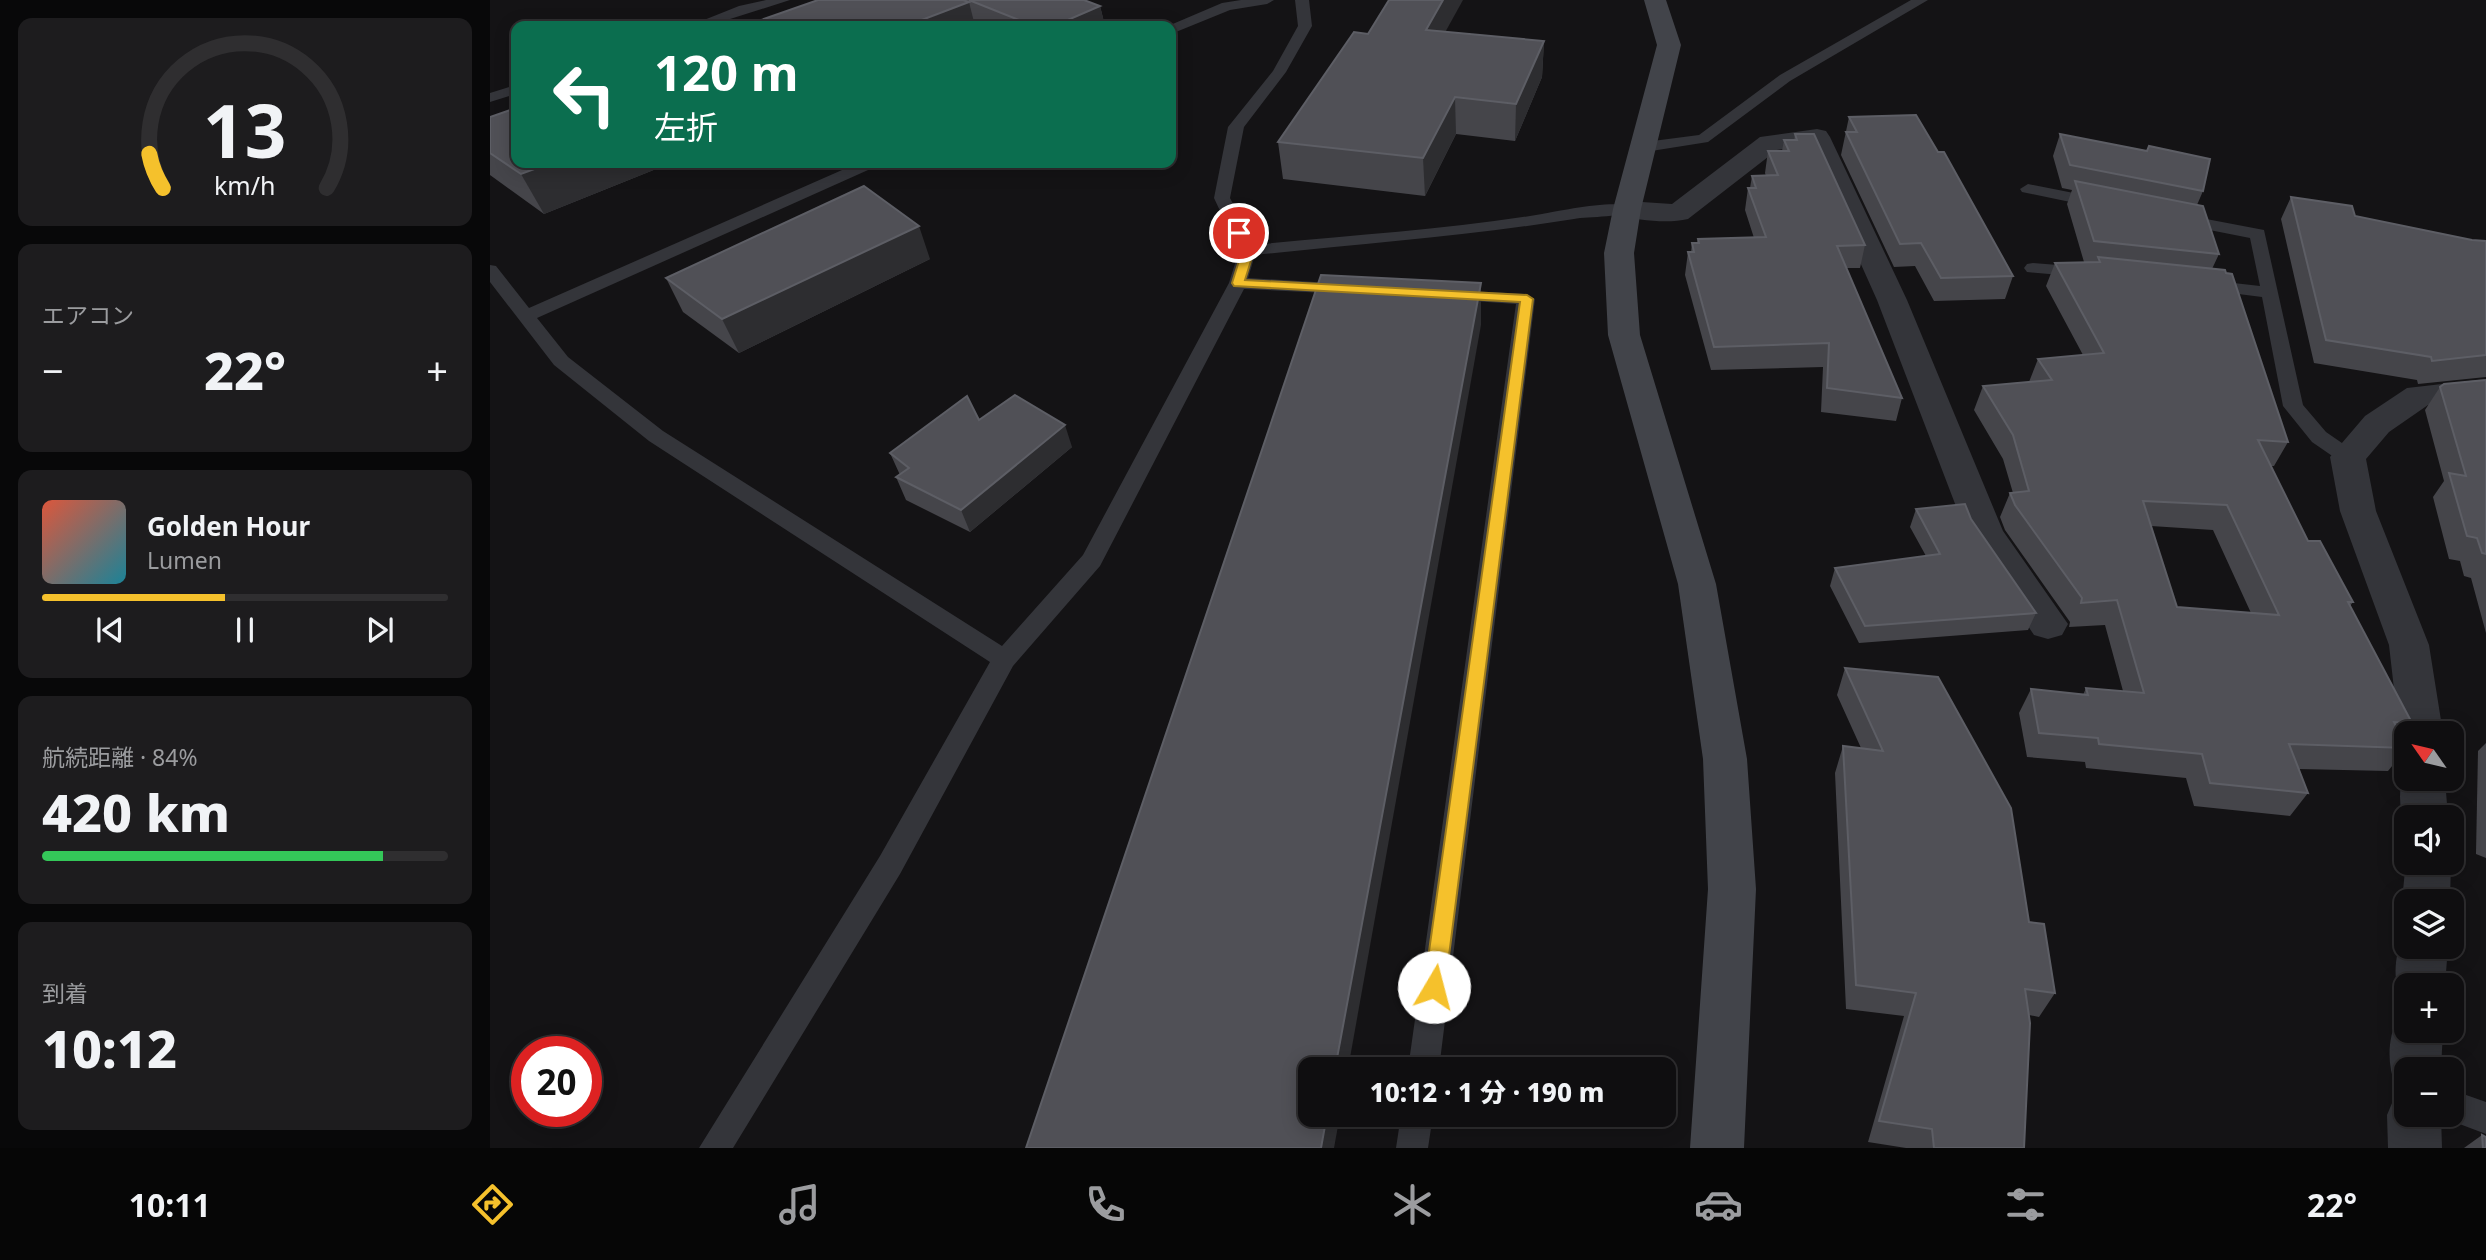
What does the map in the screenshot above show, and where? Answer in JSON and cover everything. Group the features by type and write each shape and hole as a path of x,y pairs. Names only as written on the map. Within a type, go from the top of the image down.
{"street":[{"path":"1655,0 1669,45 1627,209 1619,253 1624,335 1697,584 1725,758 1732,889 1717,1148"},
{"path":"1627,209 1678,213 1769,142 1817,137 1892,300 1986,535 2048,624"},
{"path":"2419,721 2409,646 2358,512 2348,457 2377,424 2419,396 2486,389"},
{"path":"2414,1127 2415,1148"}],"lane":[{"path":"710,21 744,9 783,0"},
{"path":"1176,28 1227,6 1267,0"},
{"path":"715,1148 890,865 1004,659 1092,559 1238,283 1248,251 1222,198 1236,127 1279,72 1305,26 1302,0"},
{"path":"1645,147 1703,139 1785,78 1922,0"},
{"path":"490,98 511,91"},
{"path":"525,316 861,168"},
{"path":"2028,189 2109,205"},
{"path":"1248,251 1627,209"},
{"path":"2163,216 2258,234 2293,406 2319,437 2348,457"},
{"path":"2033,268 2100,274"},
{"path":"490,270 561,361 656,436 1004,659"},
{"path":"1238,283 1375,290"},
{"path":"2193,283 2270,293"},
{"path":"1425,1057 1527,299 1430,294"},
{"path":"2464,1110 2486,1118"},
{"path":"1412,1148 1415,1127"}],"building":[{"path":"818,0 969,2 919,21 758,21"},
{"path":"969,0 1084,0 1100,6 1066,21 1022,21"},
{"path":"1389,0 1443,0 1426,30 1544,41 1516,104 1455,97 1423,158 1278,142 1354,32 1368,34"},
{"path":"511,110 511,167 490,153 490,117"},
{"path":"1916,115 1938,152 1944,152 2013,276 1941,278 1921,243 1900,244 1846,132 1857,132 1849,117"},
{"path":"1795,134 1814,134 1865,245 1837,246 1902,398 1827,388 1829,343 1714,347 1688,252 1694,252 1692,243 1699,243 1698,239 1766,237 1748,188 1756,188 1752,176 1778,175 1768,151 1789,151 1784,140 1797,140"},
{"path":"2060,134 2147,151 2149,146 2210,159 2203,191 2070,165"},
{"path":"512,168 537,168 521,174"},
{"path":"2075,181 2203,206 2219,254 2094,241"},
{"path":"864,186 919,226 722,319 666,278"},
{"path":"2291,197 2352,206 2355,216 2486,241 2486,355 2432,361 2431,357 2326,340"},
{"path":"2098,257 2225,270 2226,273 2232,274 2288,442 2258,440 2308,541 2320,541 2353,602 2348,602 2411,721 2394,721 2394,748 2289,744 2308,793 2210,783 2202,754 2099,744 2098,738 2039,733 2031,689 2088,695 2086,688 2144,693 2117,600 2081,603 2082,598 2015,505 2010,493 2029,491 2013,435 1983,386 2052,380 2038,359 2104,353 2055,263 2100,262","holes":["2143,501 2227,505 2279,615 2177,607"]},
{"path":"1321,275 1481,283 1337,1057 1298,1057 1298,1127 1325,1127 1321,1148 1026,1148"},
{"path":"2486,380 2486,554 2482,553 2477,538 2467,536 2449,473 2466,476 2440,387 2444,384"},
{"path":"1015,395 1065,425 961,510 896,477 909,468 890,453 967,396 979,420"},
{"path":"1965,504 1971,519 2036,613 1865,626 1835,568 1940,554 1916,509"},
{"path":"1845,668 1938,677 2011,808 2029,922 2044,924 2055,993 2025,989 2030,1023 2024,1148 1934,1148 1932,1129 1879,1121 1916,993 1856,985 1843,746 1883,751"},
{"path":"2482,1135 2486,1137 2486,1148 2483,1148"}],"route":[{"path":"1239,233 1248,251 1238,283 1527,299 1434,987"}]}
